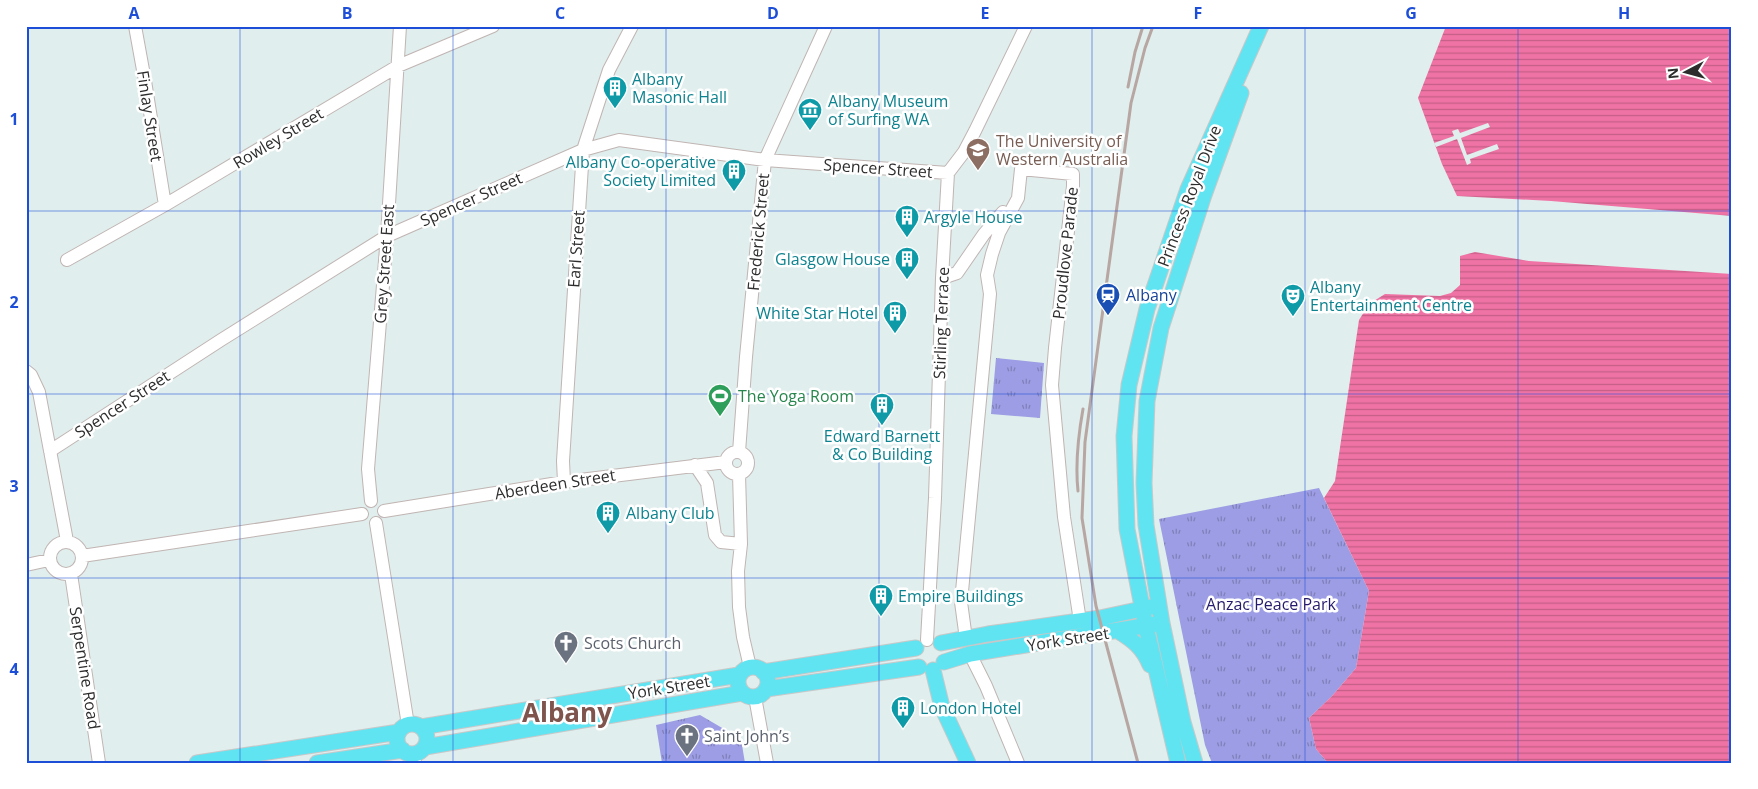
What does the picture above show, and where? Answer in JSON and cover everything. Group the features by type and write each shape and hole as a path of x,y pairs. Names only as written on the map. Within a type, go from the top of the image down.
{"main road":[{"name":"Princess Royal Drive","path":"1178,763 1146,627 1127,528 1124,436 1129,385 1147,309 1188,189 1260,26"},
{"name":"Princess Royal Drive","path":"1195,763 1183,722 1162,623 1146,526 1144,483 1147,401 1161,328 1204,195 1265,26"},
{"path":"1188,189 1204,195"},
{"path":"1107,616 1135,596 1136,575"},
{"path":"1107,616 1160,606"},
{"name":"York Street","path":"197,763 751,671 1107,616"},
{"path":"1080,621 1082,637"},
{"name":"York Street","path":"317,763 414,753 754,693 932,666 970,654 1162,623"},
{"path":"1118,631 1133,640 1145,653 1154,674 1161,705 1170,731"},
{"path":"966,639 970,654"},
{"path":"928,644 945,652 932,666 915,658 928,644"},
{"path":"932,666 942,707 968,763"},
{"path":"751,671 767,680 754,693 738,684 751,671"},
{"path":"409,728 427,736 414,753 398,742 409,728"}],"street":[{"name":"Finlay Street","path":"135,26 165,205"},
{"name":"Grey Street East","path":"372,502 368,469 387,236 400,26"},
{"name":"Rowley Street","path":"67,260 165,205 398,66 493,26"},
{"name":"Earl Street","path":"564,482 563,461 582,150 609,70 632,26"},
{"name":"Frederick Street","path":"739,452 765,160 826,26"},
{"path":"948,173 964,152 1026,26"},
{"name":"Spencer Street","path":"50,451 221,340 387,236 582,150 620,140 765,160 948,173"},
{"name":"Proudlove Parade","path":"966,639 961,602 990,294 987,275 999,233 1018,198 1021,169 1073,174 1052,385 1064,517 1080,621"},
{"name":"Stirling Terrace","path":"928,644 942,278 948,173"},
{"path":"942,278 957,273 984,234 1018,198"},
{"path":"26,371 31,375 39,392 67,541"},
{"path":"739,452 745,456 748,463 745,470 739,474 729,471 726,462 729,455 739,452"},
{"name":"Aberdeen Street","path":"384,511 564,482 726,462"},
{"path":"695,465 707,483 715,535 721,542 741,544"},
{"path":"739,474 741,544 738,571 739,607 743,637 751,671"},
{"path":"372,502 381,505 384,511 382,519 376,523 368,522 362,514 365,504 372,502"},
{"path":"82,556 362,514"},
{"path":"376,523 409,728"},
{"path":"67,541 77,546 82,556 80,566 71,574 59,573 49,560 56,544 67,541"},
{"path":"26,565 49,560"},
{"name":"Serpentine Road","path":"71,574 99,763"},
{"path":"970,654 986,686 1018,763"},
{"path":"754,693 767,763"}],"green space":[{"path":"996,358 1044,363 1040,418 991,414"},
{"name":"Anzac Peace Park","path":"1319,488 1369,591 1356,668 1332,696 1309,718 1316,749 1328,763 1212,763 1205,745 1159,519"},
{"path":"700,715 741,739 745,763 662,763 656,725"}],"shaded area":[{"path":"1446,26 1732,26 1732,216 1551,201 1457,196 1442,164 1418,98"},
{"path":"1475,252 1529,261 1732,274 1732,763 1328,763 1316,749 1309,718 1332,696 1356,668 1369,591 1324,498 1335,481 1359,320 1369,304 1385,294 1440,296 1451,293 1460,285 1460,256"}],"pier":[{"path":"1488,123 1490,127 1461,138 1467,155 1497,144 1499,149 1470,159 1471,163 1467,165 1457,139 1436,147 1434,143 1454,136 1452,131 1458,129 1460,133"}],"railway":[{"path":"1128,87 1135,52 1143,26"},
{"path":"1138,763 1096,606 1082,518 1085,442 1131,103 1145,48 1153,26"},
{"path":"1078,491 1078,450 1083,409"}],"place":[{"name":"Albany Masonic Hall","path":"615,109"},
{"name":"Albany Museum of Surfing WA","path":"810,131"},
{"name":"The University of Western Australia","path":"978,171"},
{"name":"Albany Co-operative Society Limited","path":"734,192"},
{"name":"Argyle House","path":"907,238"},
{"name":"Glasgow House","path":"907,280"},
{"name":"Albany","path":"1108,316"},
{"name":"Albany Entertainment Centre","path":"1293,317"},
{"name":"White Star Hotel","path":"895,334"},
{"name":"The Yoga Room","path":"720,417"},
{"name":"Edward Barnett & Co Building","path":"882,426"},
{"name":"Albany Club","path":"608,534"},
{"name":"Empire Buildings","path":"881,617"},
{"name":"Scots Church","path":"566,664"},
{"name":"London Hotel","path":"903,729"},
{"name":"Saint John’s","path":"687,757"}],"district":[{"name":"Albany","path":"567,713"}]}
